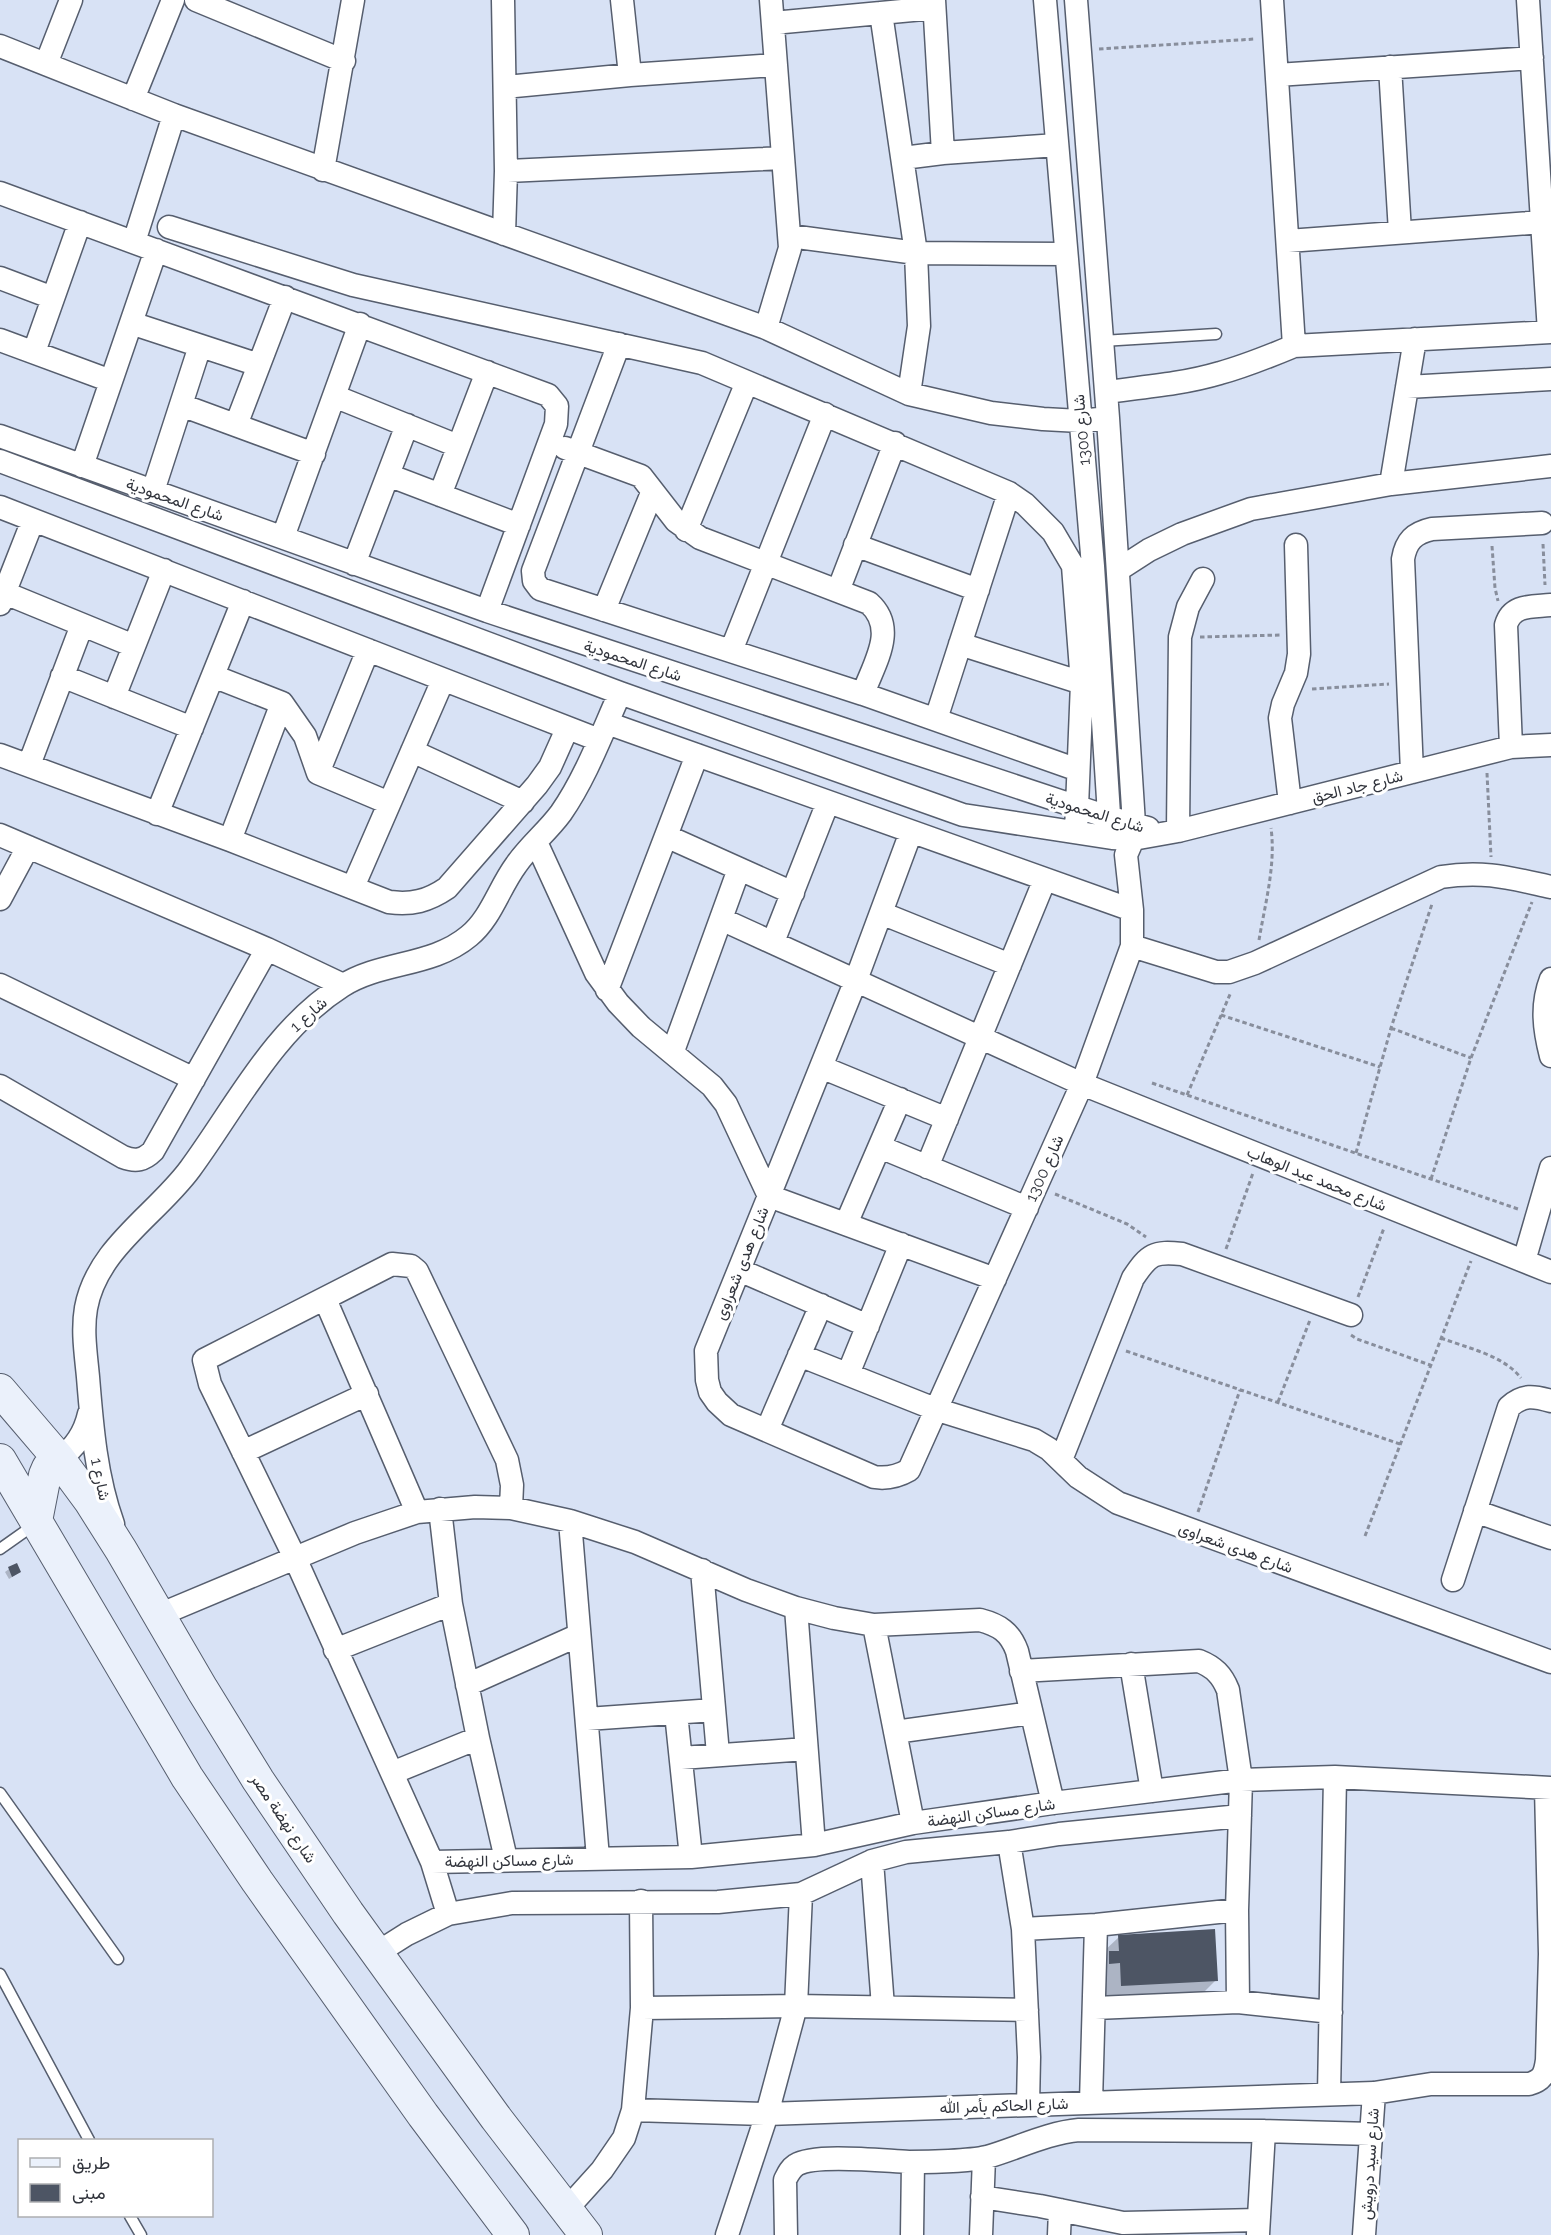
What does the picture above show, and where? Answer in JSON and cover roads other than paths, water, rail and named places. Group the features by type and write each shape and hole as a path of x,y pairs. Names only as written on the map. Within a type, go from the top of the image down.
{"street":[{"path":"46,64 71,0"},
{"path":"133,99 173,0"},
{"path":"196,0 344,61"},
{"path":"323,170 353,0"},
{"path":"503,0 506,87 504,234"},
{"path":"622,0 630,75"},
{"path":"766,328 790,248 771,0"},
{"name":"شارع 1300","path":"909,1470 1082,1083 1132,946 1132,910 1093,566 1045,0"},
{"name":"شارع 1300","path":"1076,0 1118,570 1123,835"},
{"path":"1272,0 1294,346"},
{"path":"1106,392 1219,374 1257,362 1294,346 1550,332 1542,222 1546,185 1543,100 1532,58 1528,0"},
{"path":"773,23 881,13 934,4 943,153"},
{"path":"881,13 916,253 919,326 909,394"},
{"path":"0,46 174,115 323,170 766,328 909,394 991,412 1043,419 1080,421 1108,418"},
{"path":"1277,75 1532,58"},
{"path":"506,87 630,75 776,65"},
{"path":"1390,67 1401,232"},
{"path":"134,242 174,115"},
{"path":"903,158 1056,145"},
{"path":"506,171 783,158"},
{"path":"0,193 544,392 553,398 558,412 550,442 487,611"},
{"path":"34,352 80,222"},
{"path":"1288,241 1542,222"},
{"path":"169,226 353,285 702,363 1009,493 1033,511 1053,532 1073,566 1082,682 1076,832"},
{"path":"790,236 916,253 1066,254"},
{"path":"82,466 156,250"},
{"path":"1,282 53,298"},
{"path":"236,426 285,297"},
{"path":"131,323 259,365"},
{"path":"283,537 360,324"},
{"path":"1391,484 1415,339"},
{"path":"0,340 111,381"},
{"path":"619,344 533,571 533,576 540,589 863,694 1078,770"},
{"path":"153,491 200,346"},
{"path":"440,495 487,372"},
{"path":"1407,387 1551,379"},
{"path":"686,530 747,382"},
{"path":"334,396 458,446"},
{"path":"181,405 314,454"},
{"path":"731,651 825,414"},
{"path":"354,564 407,425"},
{"name":"شارع المحمودية","path":"0,436 487,611 1077,806 1123,835"},
{"path":"550,442 641,476 652,493 686,530 700,538 869,603 877,610 885,629 863,694"},
{"path":"838,591 895,443"},
{"name":"شارع المحمودية","path":"0,461 620,693 963,815 1076,832 1123,835 1171,832"},
{"path":"1118,570 1149,550 1216,520 1251,509 1391,484 1551,466"},
{"path":"388,475 519,525"},
{"path":"604,610 652,493"},
{"path":"936,719 1009,493"},
{"path":"0,507 243,600 567,729 603,732 697,755 1132,910"},
{"path":"33,520 2,598 82,625 134,646"},
{"path":"1412,772 1403,559 1405,548 1411,538 1421,532 1542,523"},
{"path":"1290,803 1280,718 1283,704 1296,673 1299,654 1296,544"},
{"path":"855,545 978,590"},
{"path":"114,697 164,570"},
{"path":"1171,832 1180,637 1188,607 1203,579"},
{"path":"440,626 448,597"},
{"path":"157,814 243,600"},
{"path":"1511,747 1506,625 1508,618 1519,608 1549,605"},
{"path":"29,765 82,625"},
{"path":"960,644 1082,682"},
{"path":"318,774 368,650"},
{"path":"62,676 192,729"},
{"path":"213,676 282,703 305,736 318,774 390,803"},
{"path":"353,887 443,680"},
{"name":"شارع 1","path":"122,1550 100,1479 90,1406 84,1338 86,1308 96,1279 112,1253 191,1168 271,1051 317,1005 343,985 368,974 448,951 471,935 489,912 501,887 517,863 550,827 573,794 620,693"},
{"path":"230,840 282,703"},
{"path":"0,755 389,902 405,904 435,897 447,888 523,802 550,767 567,729"},
{"name":"شارع جاد الحق","path":"1171,832 1511,747 1551,745"},
{"path":"412,751 523,802"},
{"path":"607,990 697,755"},
{"path":"773,942 828,802"},
{"path":"911,832 856,980 769,1196 995,1279"},
{"path":"0,835 343,985"},
{"path":"666,836 793,893"},
{"name":"شارع هدى شعراوى","path":"536,842 596,973 607,990 641,1026 712,1086 726,1104 769,1196 706,1351 707,1380 717,1402 730,1415 874,1477 892,1478 909,1470"},
{"path":"0,898 28,847"},
{"path":"673,1051 740,869"},
{"path":"1132,946 1216,972 1229,972 1248,966 1417,886 1441,877 1466,873 1492,874 1545,886"},
{"path":"927,1167 1045,879"},
{"path":"881,913 1010,965"},
{"name":"شارع محمد عبد الوهاب","path":"721,919 1082,1083 1551,1272"},
{"path":"0,1086 131,1160 147,1156 153,1151 267,950"},
{"path":"1551,979 1545,993 1544,1024 1551,1056"},
{"path":"0,986 194,1079"},
{"path":"821,1067 947,1119"},
{"path":"846,1224 900,1100"},
{"path":"880,1147 1027,1208"},
{"path":"1524,1261 1551,1168"},
{"path":"848,1374 901,1244"},
{"path":"1061,1460 1133,1278 1144,1261 1162,1252 1182,1254 1351,1315"},
{"path":"448,1914 432,1862 295,1558 210,1384 204,1360 392,1264 411,1266 417,1271 507,1460 512,1485 511,1508"},
{"path":"739,1270 868,1326"},
{"path":"325,1299 417,1512"},
{"path":"766,1430 821,1305"},
{"name":"شارع هدى شعراوى","path":"799,1355 935,1409 1034,1440 1088,1484 1118,1503 1551,1662"},
{"name":"شارع نهضة مصر","path":"0,1390 59,1459 122,1550 258,1780 377,1953 496,2118 586,2235"},
{"path":"243,1452 367,1394"},
{"path":"1453,1580 1509,1407 1518,1399 1529,1396 1551,1401"},
{"name":"شارع 1","path":"59,1459 69,1452 82,1434 90,1406"},
{"path":"36,1521 45,1474 48,1468 59,1459"},
{"path":"0,1460 187,1777 257,1881 513,2235"},
{"path":"159,1615 355,1533 417,1512 440,1509 511,1508 570,1521 635,1542 746,1590 796,1608 874,1625 980,1620 997,1624 1013,1640 1053,1803"},
{"path":"440,1509 451,1604 477,1738 506,1859"},
{"path":"1475,1511 1551,1538"},
{"path":"570,1521 598,1858"},
{"path":"702,1570 718,1754"},
{"path":"335,1650 451,1604"},
{"path":"796,1608 813,1845"},
{"path":"874,1625 913,1823"},
{"path":"467,1685 579,1635"},
{"path":"1021,1671 1199,1661 1217,1671 1224,1680 1228,1690 1241,1780 1237,1910 1238,2002"},
{"path":"1131,1664 1152,1791"},
{"path":"587,1719 714,1710"},
{"path":"676,1713 691,1857"},
{"path":"895,1732 1031,1713"},
{"path":"392,1773 477,1738"},
{"path":"681,1758 806,1749"},
{"path":"1329,2094 1335,1777"},
{"name":"شارع مساكن النهضة","path":"432,1862 691,1857 813,1845 913,1823 1241,1780 1335,1777 1549,1788"},
{"path":"1549,1788 1550,1954"},
{"name":"شارع مساكن النهضة","path":"377,1953 407,1934 448,1914 512,1903 718,1902 801,1894 872,1861 906,1852 1240,1816"},
{"path":"1009,1842 1023,1929 1029,2057 1028,2105"},
{"path":"872,1861 883,2007"},
{"path":"728,2235 767,2114 796,2006 801,1894"},
{"path":"566,2211 602,2170 624,2138 633,2110 642,2008 641,1901"},
{"path":"1023,1929 1096,1925 1237,1910"},
{"path":"1091,2102 1096,1925"},
{"name":"شارع الحاكم بأمر الله","path":"633,2110 767,2114 1374,2093 1431,2085 1528,2085 1539,2081 1545,2073 1550,1954"},
{"path":"1095,2008 1238,2002 1331,2012"},
{"path":"642,2008 796,2006 1027,2010"},
{"name":"شارع سيد درويش","path":"1364,2235 1374,2093"},
{"path":"982,2196 1060,2210 1123,2229 1258,2227 1264,2131"},
{"path":"786,2235 785,2180 794,2166 819,2159 913,2162 984,2157 1028,2145 1060,2132 1264,2131 1372,2134"},
{"path":"981,2235 984,2157"},
{"path":"912,2235 913,2162"},
{"path":"1059,2235 1060,2210"}],"lane":[{"path":"1102,341 1216,334"},
{"path":"0,1549 30,1530 36,1521"},
{"path":"0,1793 118,1959"},
{"path":"1,1980 88,2139"},
{"path":"131,2217 141,2235"}]}
